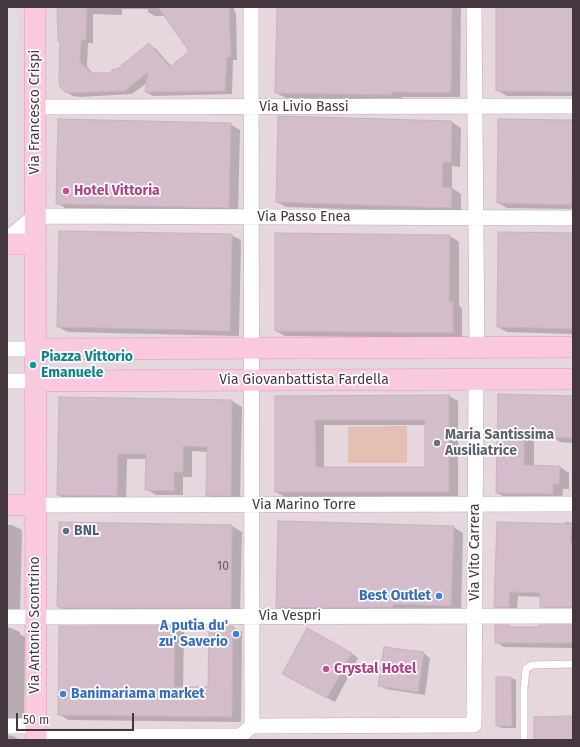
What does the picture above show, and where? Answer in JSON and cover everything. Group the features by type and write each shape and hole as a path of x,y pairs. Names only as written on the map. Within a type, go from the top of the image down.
{"main road":[{"name":"Via Francesco Crispi","path":"35,7 35,381"},
{"path":"7,244 35,244"},
{"path":"35,349 573,347"},
{"name":"Via Giovanbattista Fardella","path":"35,381 573,379"},
{"name":"Via Antonio Scontrino","path":"35,381 35,734"},
{"path":"7,505 36,514"}],"street":[{"path":"7,726 35,734 127,738 240,736 252,726 251,7"},
{"path":"474,7 477,348"},
{"name":"Via Livio Bassi","path":"35,107 573,106"},
{"path":"7,239 35,216"},
{"name":"Via Passo Enea","path":"35,216 573,218"},
{"path":"7,349 35,349"},
{"name":"Via Vito Carrera","path":"252,726 474,725 476,379"},
{"path":"7,381 35,381"},
{"name":"Via Marino Torre","path":"36,514 251,505 573,504"},
{"name":"Via Vespri","path":"7,617 573,616"}],"lane":[{"path":"524,740 524,688 526,669 532,665 573,664"}],"shaded area":[{"path":"7,7 573,7 573,740 7,740"},
{"path":"7,7 17,7 20,216 7,216"},
{"path":"407,426 407,463 348,463 348,427"}],"building":[{"path":"57,7 87,7 86,40 81,40 80,62 91,73 110,73 113,69 117,69 149,43 170,67 189,51 158,7 229,7 231,57 227,57 225,91 145,92 148,72 125,91 65,92 60,87 59,80 60,41 58,41"},
{"path":"277,7 452,7 451,93 392,92 392,95 275,93"},
{"path":"496,7 573,7 573,92 496,91"},
{"path":"278,116 452,121 451,162 443,162 442,187 452,188 451,208 276,202"},
{"path":"58,119 231,123 229,208 56,204"},
{"path":"498,119 573,120 573,180 571,205 497,203"},
{"path":"59,231 232,234 230,331 57,327"},
{"path":"498,232 573,233 573,329 497,327"},
{"path":"275,233 450,235 449,302 453,302 453,333 275,331"},
{"path":"498,394 573,396 573,438 550,437 550,431 525,431 524,465 560,466 559,484 553,484 553,494 496,493"},
{"path":"449,395 449,492 275,492 275,396","holes":["315,420 425,420 425,467 316,467"]},
{"path":"59,397 232,400 231,496 206,496 207,447 183,446 183,472 174,472 174,491 145,490 146,454 118,454 117,496 57,495"},
{"path":"278,521 454,526 451,606 393,604 393,607 276,608"},
{"path":"59,522 232,525 231,608 59,608 59,606 57,606"},
{"path":"497,522 572,524 570,542 573,543 573,607 540,607 540,593 510,592 509,607 494,607"},
{"path":"495,625 509,625 508,627 539,627 539,625 573,625 573,643 495,643"},
{"path":"59,626 175,626 174,687 208,687 209,626 233,626 232,717 58,715"},
{"path":"307,628 352,653 327,698 282,674"},
{"path":"384,647 424,652 418,692 378,686"},
{"path":"496,677 511,677 512,726 496,726"},
{"path":"573,716 573,740 534,740 534,717"}],"place":[{"name":"Hotel Vittoria","path":"66,191"},
{"name":"Piazza Vittorio Emanuele","path":"33,365"},
{"name":"Maria Santissima Ausiliatrice","path":"437,443"},
{"name":"BNL","path":"66,531"},
{"name":"Best Outlet","path":"439,596"},
{"name":"A putia du' zu' Saverio","path":"236,634"},
{"name":"Crystal Hotel","path":"326,669"},
{"name":"Banimariama market","path":"63,694"}]}
